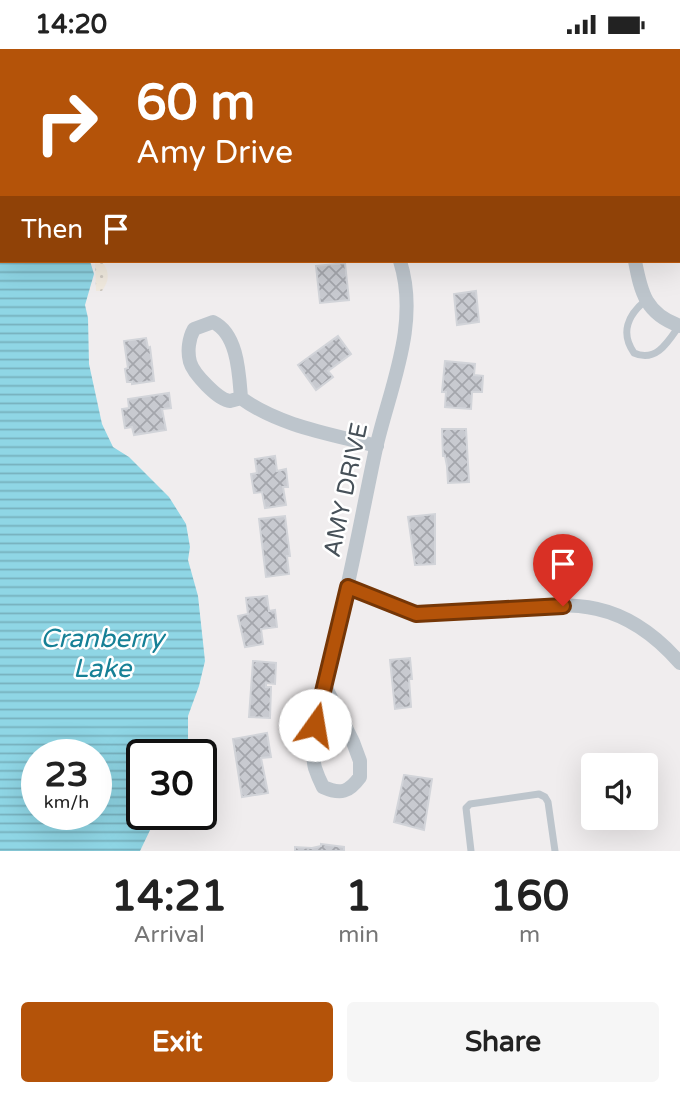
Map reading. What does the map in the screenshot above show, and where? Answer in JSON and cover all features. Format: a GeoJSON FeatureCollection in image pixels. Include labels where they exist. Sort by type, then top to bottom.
{"type":"FeatureCollection","features":[{"type":"Feature","properties":{"kind":"street","name":"AMY DRIVE"},"geometry":{"type":"LineString","coordinates":[[401,263],[407,283],[408,308],[403,348],[377,446],[348,587],[416,614],[470,613],[537,606],[589,606],[620,614],[645,629],[665,645],[680,663]]}},
{"type":"Feature","properties":{"kind":"street"},"geometry":{"type":"LineString","coordinates":[[636,263],[645,301],[666,321],[680,326]]}},
{"type":"Feature","properties":{"kind":"street"},"geometry":{"type":"LineString","coordinates":[[241,398],[230,401],[222,398],[198,376],[190,363],[189,352],[194,328],[213,322],[221,325],[237,363],[241,398],[258,411],[377,446]]}},
{"type":"Feature","properties":{"kind":"street"},"geometry":{"type":"LineString","coordinates":[[324,684],[360,761],[360,776],[346,791],[337,793],[323,787],[315,766],[315,725],[324,684],[348,587]]}},
{"type":"Feature","properties":{"kind":"lane"},"geometry":{"type":"LineString","coordinates":[[645,301],[634,310],[628,320],[628,344],[634,353],[649,356],[658,352],[680,326]]}},
{"type":"Feature","properties":{"kind":"lane"},"geometry":{"type":"LineString","coordinates":[[471,851],[466,808],[470,804],[539,794],[548,802],[555,851]]}},
{"type":"Feature","properties":{"kind":"sand"},"geometry":{"type":"Polygon","coordinates":[[[95,263],[103,263],[108,274],[107,280],[102,291],[96,291],[95,263]]]}},
{"type":"Feature","properties":{"kind":"water","name":"Cranberry Lake"},"geometry":{"type":"Polygon","coordinates":[[[0,263],[91,263],[94,274],[85,305],[88,318],[89,364],[102,424],[113,447],[129,457],[169,497],[186,524],[190,547],[188,560],[198,596],[205,661],[188,716],[188,739],[126,739],[126,830],[150,830],[140,851],[0,851],[0,263]]]}},
{"type":"Feature","properties":{"kind":"building"},"geometry":{"type":"Polygon","coordinates":[[[345,263],[349,300],[320,303],[316,266],[345,263]]]}},
{"type":"Feature","properties":{"kind":"building"},"geometry":{"type":"Polygon","coordinates":[[[476,291],[479,322],[457,325],[454,294],[476,291]]]}},
{"type":"Feature","properties":{"kind":"building"},"geometry":{"type":"Polygon","coordinates":[[[338,336],[351,354],[328,371],[333,377],[316,390],[298,365],[338,336]]]}},
{"type":"Feature","properties":{"kind":"building"},"geometry":{"type":"Polygon","coordinates":[[[146,338],[148,348],[150,347],[154,381],[132,384],[127,382],[124,341],[146,338]]]}},
{"type":"Feature","properties":{"kind":"building"},"geometry":{"type":"Polygon","coordinates":[[[445,361],[475,364],[474,375],[483,376],[482,392],[472,392],[471,409],[445,407],[446,392],[442,392],[445,361]]]}},
{"type":"Feature","properties":{"kind":"building"},"geometry":{"type":"Polygon","coordinates":[[[169,393],[171,408],[162,409],[166,430],[134,435],[132,427],[125,428],[122,409],[129,408],[128,399],[169,393]]]}},
{"type":"Feature","properties":{"kind":"building"},"geometry":{"type":"Polygon","coordinates":[[[442,429],[466,429],[469,482],[448,483],[442,429]]]}},
{"type":"Feature","properties":{"kind":"building"},"geometry":{"type":"Polygon","coordinates":[[[275,456],[277,471],[286,469],[288,487],[283,487],[286,505],[265,508],[262,492],[254,493],[251,474],[257,473],[255,459],[275,456]]]}},
{"type":"Feature","properties":{"kind":"building"},"geometry":{"type":"Polygon","coordinates":[[[435,514],[435,564],[415,565],[408,517],[435,514]]]}},
{"type":"Feature","properties":{"kind":"building"},"geometry":{"type":"Polygon","coordinates":[[[285,516],[290,556],[287,556],[289,574],[266,577],[259,519],[285,516]]]}},
{"type":"Feature","properties":{"kind":"building"},"geometry":{"type":"Polygon","coordinates":[[[267,596],[269,611],[275,610],[277,627],[261,629],[263,644],[245,647],[238,616],[248,614],[246,598],[267,596]]]}},
{"type":"Feature","properties":{"kind":"building"},"geometry":{"type":"Polygon","coordinates":[[[410,658],[411,707],[395,709],[390,660],[410,658]]]}},
{"type":"Feature","properties":{"kind":"building"},"geometry":{"type":"Polygon","coordinates":[[[253,661],[276,663],[275,684],[266,683],[266,687],[271,687],[270,718],[249,717],[253,661]]]}},
{"type":"Feature","properties":{"kind":"building"},"geometry":{"type":"Polygon","coordinates":[[[267,733],[271,757],[261,758],[268,793],[242,797],[233,739],[267,733]]]}},
{"type":"Feature","properties":{"kind":"building"},"geometry":{"type":"Polygon","coordinates":[[[404,775],[432,779],[424,830],[394,822],[404,775]]]}},
{"type":"Feature","properties":{"kind":"building"},"geometry":{"type":"Polygon","coordinates":[[[321,844],[344,847],[344,851],[295,851],[295,847],[312,848],[321,844]]]}},
{"type":"Feature","properties":{"kind":"route"},"geometry":{"type":"LineString","coordinates":[[315,725],[348,587],[416,614],[563,606]]}}]}
